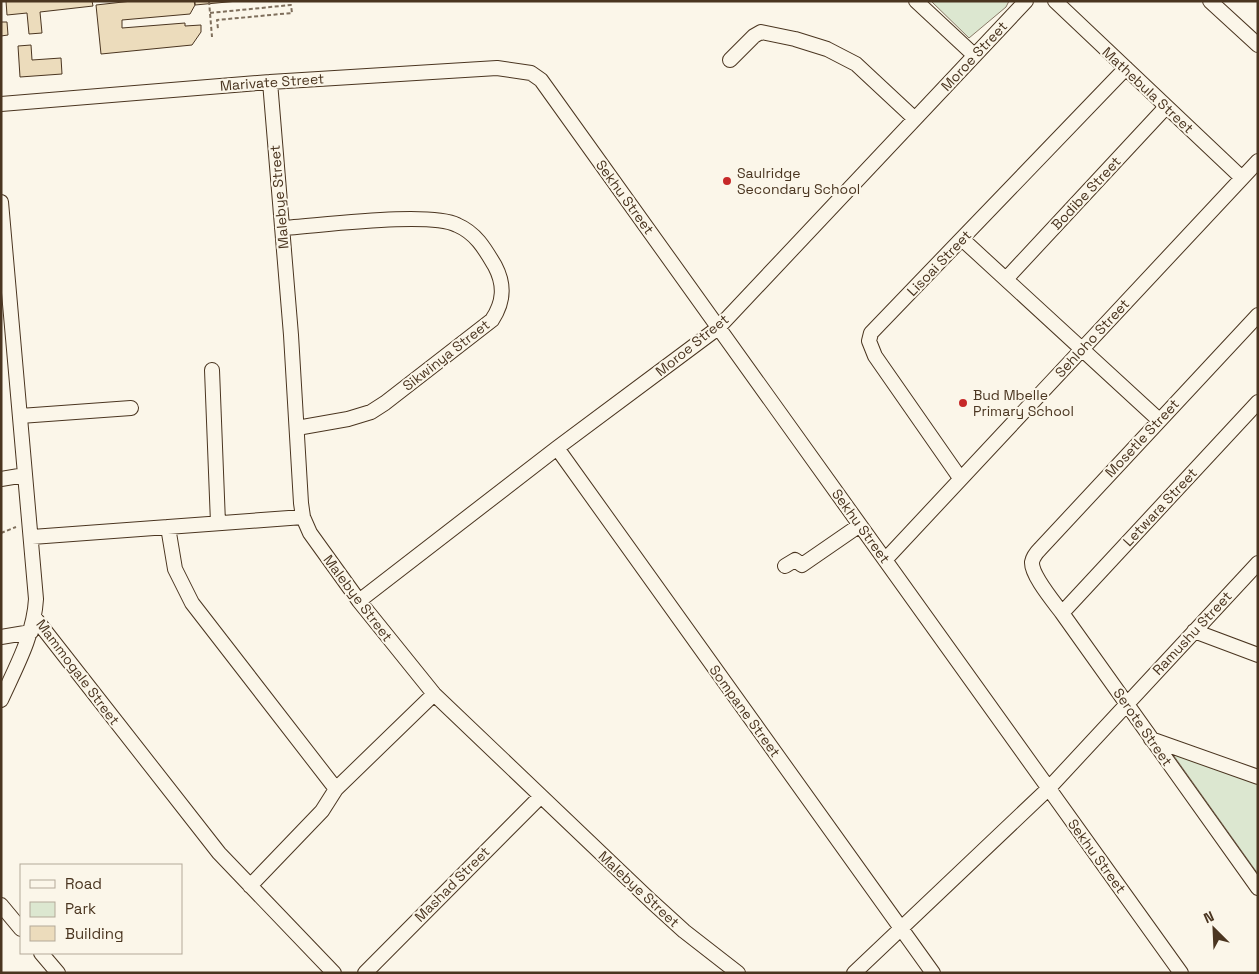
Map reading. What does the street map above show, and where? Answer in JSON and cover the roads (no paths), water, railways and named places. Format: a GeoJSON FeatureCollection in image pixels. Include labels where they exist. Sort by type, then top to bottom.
{"type":"FeatureCollection","features":[{"type":"Feature","properties":{"kind":"street"},"geometry":{"type":"LineString","coordinates":[[916,1],[974,56]]}},
{"type":"Feature","properties":{"kind":"street","name":"Moroe Street"},"geometry":{"type":"LineString","coordinates":[[359,601],[557,448],[718,328],[1026,1]]}},
{"type":"Feature","properties":{"kind":"street","name":"Mathebula Street"},"geometry":{"type":"LineString","coordinates":[[1055,1],[1242,178]]}},
{"type":"Feature","properties":{"kind":"street"},"geometry":{"type":"LineString","coordinates":[[1210,1],[1258,45]]}},
{"type":"Feature","properties":{"kind":"street"},"geometry":{"type":"LineString","coordinates":[[730,60],[754,36],[762,32],[795,39],[827,49],[856,64],[914,119]]}},
{"type":"Feature","properties":{"kind":"street","name":"Marivate Street"},"geometry":{"type":"LineString","coordinates":[[1,104],[270,82],[497,68],[531,73],[541,80]]}},
{"type":"Feature","properties":{"kind":"street","name":"Lisoai Street"},"geometry":{"type":"LineString","coordinates":[[960,478],[880,364],[869,341],[876,326],[1126,68]]}},
{"type":"Feature","properties":{"kind":"street","name":"Sekhu Street"},"geometry":{"type":"LineString","coordinates":[[541,80],[1181,973]]}},
{"type":"Feature","properties":{"kind":"street","name":"Malebye Street"},"geometry":{"type":"LineString","coordinates":[[270,82],[303,517],[310,534],[359,601],[434,694],[540,797],[684,931],[738,973]]}},
{"type":"Feature","properties":{"kind":"street","name":"Bodibe Street"},"geometry":{"type":"LineString","coordinates":[[1006,279],[1166,107]]}},
{"type":"Feature","properties":{"kind":"street","name":"Sehloho Street"},"geometry":{"type":"LineString","coordinates":[[885,560],[1258,161]]}},
{"type":"Feature","properties":{"kind":"street","name":"Mammogale Street"},"geometry":{"type":"LineString","coordinates":[[1,202],[32,537],[36,599],[35,618],[213,845],[334,973]]}},
{"type":"Feature","properties":{"kind":"street","name":"Sikwinya Street"},"geometry":{"type":"LineString","coordinates":[[282,228],[432,219],[451,223],[470,232],[482,243],[500,276],[502,288],[499,309],[492,320],[386,403],[359,416],[297,428]]}},
{"type":"Feature","properties":{"kind":"street"},"geometry":{"type":"LineString","coordinates":[[962,239],[1160,420]]}},
{"type":"Feature","properties":{"kind":"street","name":"Mosetle Street"},"geometry":{"type":"LineString","coordinates":[[1032,564],[1033,557],[1040,549],[1258,315]]}},
{"type":"Feature","properties":{"kind":"street"},"geometry":{"type":"LineString","coordinates":[[212,370],[218,523]]}},
{"type":"Feature","properties":{"kind":"street","name":"Letwara Street"},"geometry":{"type":"LineString","coordinates":[[1062,613],[1258,402]]}},
{"type":"Feature","properties":{"kind":"street"},"geometry":{"type":"LineString","coordinates":[[20,416],[131,408]]}},
{"type":"Feature","properties":{"kind":"street","name":"Sompane Street"},"geometry":{"type":"LineString","coordinates":[[557,448],[933,973]]}},
{"type":"Feature","properties":{"kind":"street"},"geometry":{"type":"LineString","coordinates":[[1,478],[25,475]]}},
{"type":"Feature","properties":{"kind":"street"},"geometry":{"type":"LineString","coordinates":[[32,537],[303,517]]}},
{"type":"Feature","properties":{"kind":"street"},"geometry":{"type":"LineString","coordinates":[[785,566],[795,560],[802,565],[860,525]]}},
{"type":"Feature","properties":{"kind":"street"},"geometry":{"type":"LineString","coordinates":[[168,527],[175,569],[192,603],[336,789]]}},
{"type":"Feature","properties":{"kind":"street","name":"Ramushu Street"},"geometry":{"type":"LineString","coordinates":[[854,973],[1049,788],[1258,562]]}},
{"type":"Feature","properties":{"kind":"street","name":"Serote Street"},"geometry":{"type":"LineString","coordinates":[[1032,564],[1035,574],[1062,613],[1258,888]]}},
{"type":"Feature","properties":{"kind":"street"},"geometry":{"type":"LineString","coordinates":[[1,700],[31,632],[35,618]]}},
{"type":"Feature","properties":{"kind":"street"},"geometry":{"type":"LineString","coordinates":[[1194,631],[1258,655]]}},
{"type":"Feature","properties":{"kind":"street"},"geometry":{"type":"LineString","coordinates":[[1,637],[31,632]]}},
{"type":"Feature","properties":{"kind":"street"},"geometry":{"type":"LineString","coordinates":[[250,886],[322,811],[336,789],[434,694]]}},
{"type":"Feature","properties":{"kind":"street"},"geometry":{"type":"LineString","coordinates":[[1151,739],[1258,777]]}},
{"type":"Feature","properties":{"kind":"street","name":"Mashad Street"},"geometry":{"type":"LineString","coordinates":[[364,973],[540,797]]}},
{"type":"Feature","properties":{"kind":"street"},"geometry":{"type":"LineString","coordinates":[[1,905],[20,928]]}},
{"type":"Feature","properties":{"kind":"street"},"geometry":{"type":"LineString","coordinates":[[42,954],[58,973]]}},
{"type":"Feature","properties":{"kind":"place","name":"Saulridge Secondary School"},"geometry":{"type":"Point","coordinates":[727,181]}},
{"type":"Feature","properties":{"kind":"place","name":"Bud Mbelle Primary School"},"geometry":{"type":"Point","coordinates":[963,403]}}]}
